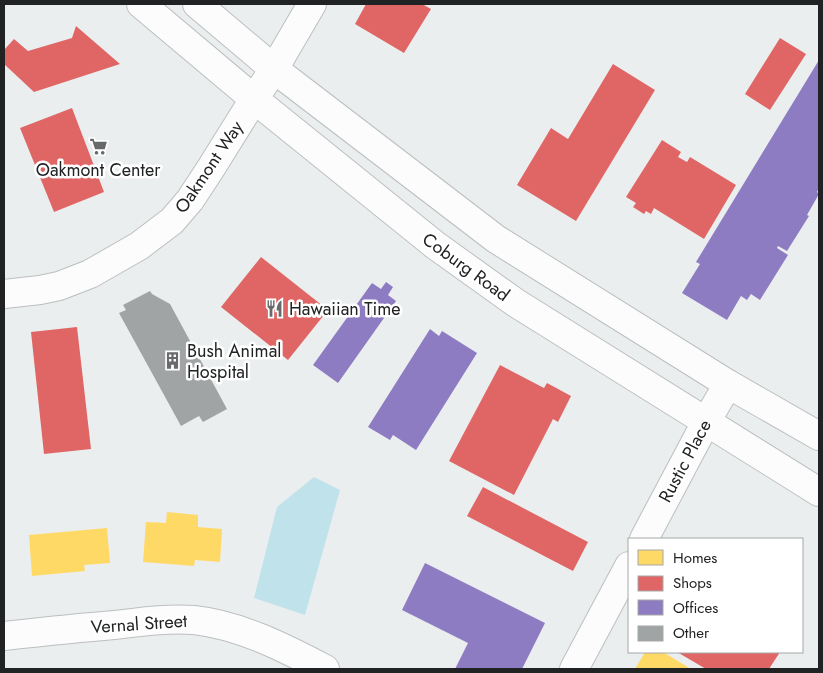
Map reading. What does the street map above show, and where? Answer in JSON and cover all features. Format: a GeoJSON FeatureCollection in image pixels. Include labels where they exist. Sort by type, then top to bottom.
{"type":"FeatureCollection","features":[{"type":"Feature","properties":{"kind":"main road","name":"Coburg Road"},"geometry":{"type":"LineString","coordinates":[[141,4],[254,99],[436,245],[516,304],[819,492]]}},
{"type":"Feature","properties":{"kind":"main road"},"geometry":{"type":"LineString","coordinates":[[197,4],[274,69],[496,239],[728,384],[819,436]]}},
{"type":"Feature","properties":{"kind":"main road","name":"Oakmont Way"},"geometry":{"type":"LineString","coordinates":[[4,294],[40,290],[59,286],[74,280],[105,266],[140,246],[172,221],[190,200],[212,168],[312,4]]}},
{"type":"Feature","properties":{"kind":"main road","name":"Rustic Place"},"geometry":{"type":"LineString","coordinates":[[645,538],[728,384]]}},
{"type":"Feature","properties":{"kind":"main road"},"geometry":{"type":"LineString","coordinates":[[574,669],[628,568]]}},
{"type":"Feature","properties":{"kind":"main road","name":"Vernal Street"},"geometry":{"type":"LineString","coordinates":[[4,636],[140,622],[194,620],[217,624],[264,639],[325,669]]}},
{"type":"Feature","properties":{"kind":"shaded area"},"geometry":{"type":"Polygon","coordinates":[[[314,477],[340,490],[305,615],[254,598],[277,507],[314,477]]]}},
{"type":"Feature","properties":{"kind":"building: Homes"},"geometry":{"type":"Polygon","coordinates":[[[167,512],[198,515],[198,527],[222,529],[220,562],[195,560],[194,566],[143,562],[146,522],[166,523],[167,512]]]}},
{"type":"Feature","properties":{"kind":"building: Homes"},"geometry":{"type":"Polygon","coordinates":[[[107,528],[110,563],[84,565],[85,571],[32,576],[29,535],[107,528]]]}},
{"type":"Feature","properties":{"kind":"building: Homes"},"geometry":{"type":"Polygon","coordinates":[[[644,653],[665,653],[691,669],[635,669],[644,653]]]}},
{"type":"Feature","properties":{"kind":"building: Shops"},"geometry":{"type":"Polygon","coordinates":[[[366,4],[422,4],[431,9],[404,53],[355,24],[366,4]]]}},
{"type":"Feature","properties":{"kind":"building: Shops"},"geometry":{"type":"Polygon","coordinates":[[[76,26],[120,64],[34,92],[4,64],[4,50],[14,39],[28,51],[72,38],[76,26]]]}},
{"type":"Feature","properties":{"kind":"building: Shops"},"geometry":{"type":"Polygon","coordinates":[[[780,38],[806,54],[770,110],[745,94],[780,38]]]}},
{"type":"Feature","properties":{"kind":"building: Shops"},"geometry":{"type":"Polygon","coordinates":[[[613,64],[655,90],[576,221],[517,185],[551,128],[568,139],[613,64]]]}},
{"type":"Feature","properties":{"kind":"building: Shops"},"geometry":{"type":"Polygon","coordinates":[[[72,108],[104,192],[54,212],[20,128],[72,108]]]}},
{"type":"Feature","properties":{"kind":"building: Shops"},"geometry":{"type":"Polygon","coordinates":[[[662,140],[681,152],[678,157],[687,162],[690,157],[736,185],[704,239],[654,208],[651,214],[646,211],[644,214],[633,207],[636,203],[626,197],[662,140]]]}},
{"type":"Feature","properties":{"kind":"building: Shops","name":"Hawaiian Time"},"geometry":{"type":"Polygon","coordinates":[[[261,257],[328,310],[288,360],[221,307],[261,257]]]}},
{"type":"Feature","properties":{"kind":"building: Shops"},"geometry":{"type":"Polygon","coordinates":[[[77,327],[91,449],[44,454],[31,332],[77,327]]]}},
{"type":"Feature","properties":{"kind":"building: Shops"},"geometry":{"type":"Polygon","coordinates":[[[500,365],[544,388],[547,383],[571,396],[558,422],[553,419],[514,495],[449,461],[500,365]]]}},
{"type":"Feature","properties":{"kind":"building: Shops"},"geometry":{"type":"Polygon","coordinates":[[[483,487],[588,542],[573,571],[467,516],[483,487]]]}},
{"type":"Feature","properties":{"kind":"building: Shops"},"geometry":{"type":"Polygon","coordinates":[[[679,653],[779,653],[769,669],[706,669],[679,653]]]}},
{"type":"Feature","properties":{"kind":"building: Offices"},"geometry":{"type":"Polygon","coordinates":[[[819,60],[819,188],[817,192],[819,194],[807,215],[809,216],[787,251],[778,246],[777,248],[788,255],[760,300],[751,294],[747,300],[741,296],[727,320],[682,293],[700,264],[696,262],[819,60]]]}},
{"type":"Feature","properties":{"kind":"building: Offices"},"geometry":{"type":"Polygon","coordinates":[[[386,282],[393,287],[388,295],[396,301],[338,383],[313,365],[372,283],[381,289],[386,282]]]}},
{"type":"Feature","properties":{"kind":"building: Offices"},"geometry":{"type":"Polygon","coordinates":[[[430,329],[439,336],[442,331],[477,353],[416,450],[393,435],[390,440],[368,427],[430,329]]]}},
{"type":"Feature","properties":{"kind":"building: Offices"},"geometry":{"type":"Polygon","coordinates":[[[425,563],[545,623],[522,669],[455,669],[468,643],[402,610],[425,563]]]}},
{"type":"Feature","properties":{"kind":"building: Other","name":"Bush Animal Hospital"},"geometry":{"type":"Polygon","coordinates":[[[150,291],[170,304],[227,409],[203,422],[199,416],[181,426],[119,313],[126,310],[123,305],[150,291]]]}},
{"type":"Feature","properties":{"kind":"place","name":"Oakmont Center"},"geometry":{"type":"Point","coordinates":[98,147]}},
{"type":"Feature","properties":{"kind":"place","name":"Hawaiian Time"},"geometry":{"type":"Point","coordinates":[275,309]}},
{"type":"Feature","properties":{"kind":"place","name":"Bush Animal Hospital"},"geometry":{"type":"Point","coordinates":[173,361]}}]}
